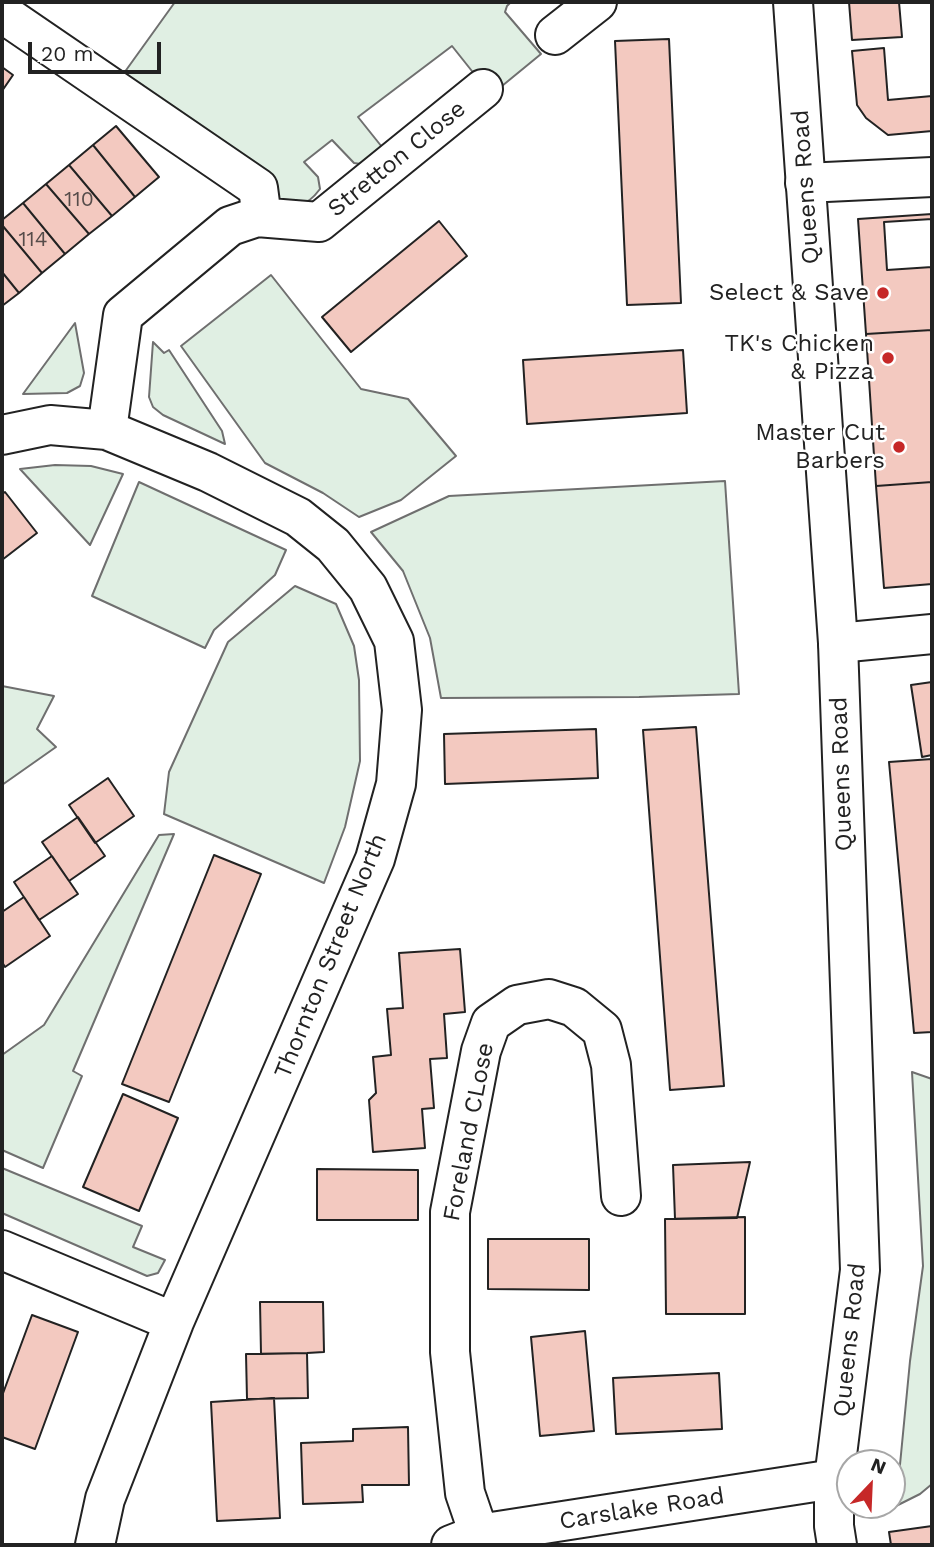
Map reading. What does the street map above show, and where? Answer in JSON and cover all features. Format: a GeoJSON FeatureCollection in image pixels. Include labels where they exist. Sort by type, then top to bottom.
{"type":"FeatureCollection","features":[{"type":"Feature","properties":{"kind":"main road"},"geometry":{"type":"LineString","coordinates":[[555,35],[597,2]]}},
{"type":"Feature","properties":{"kind":"main road","name":"Queens Road"},"geometry":{"type":"LineString","coordinates":[[793,2],[838,643],[860,1270],[834,1479],[834,1526],[837,1545]]}},
{"type":"Feature","properties":{"kind":"main road"},"geometry":{"type":"LineString","coordinates":[[2,13],[258,188],[260,203],[257,216]]}},
{"type":"Feature","properties":{"kind":"main road","name":"Stretton Close"},"geometry":{"type":"LineString","coordinates":[[107,430],[123,314],[230,226],[257,216],[319,222],[483,89]]}},
{"type":"Feature","properties":{"kind":"main road"},"geometry":{"type":"LineString","coordinates":[[805,183],[932,177]]}},
{"type":"Feature","properties":{"kind":"main road","name":"Thornton Street North"},"geometry":{"type":"LineString","coordinates":[[2,435],[50,425],[107,430],[208,472],[298,517],[333,545],[368,587],[394,641],[402,710],[396,784],[375,859],[174,1322],[105,1499],[95,1545]]}},
{"type":"Feature","properties":{"kind":"main road"},"geometry":{"type":"LineString","coordinates":[[838,643],[932,634]]}},
{"type":"Feature","properties":{"kind":"main road","name":"Foreland CLose"},"geometry":{"type":"LineString","coordinates":[[465,1540],[465,1493],[450,1352],[450,1212],[481,1051],[491,1023],[517,1005],[550,999],[574,1007],[602,1030],[611,1065],[621,1196]]}},
{"type":"Feature","properties":{"kind":"main road"},"geometry":{"type":"LineString","coordinates":[[2,1250],[174,1322]]}},
{"type":"Feature","properties":{"kind":"main road","name":"Carslake Road"},"geometry":{"type":"LineString","coordinates":[[465,1540],[834,1479]]}},
{"type":"Feature","properties":{"kind":"green space"},"geometry":{"type":"Polygon","coordinates":[[[175,2],[511,2],[505,12],[541,54],[491,95],[452,46],[358,117],[382,147],[367,165],[354,163],[332,140],[304,162],[318,177],[320,189],[302,204],[283,205],[266,202],[119,80],[175,2]]]}},
{"type":"Feature","properties":{"kind":"green space"},"geometry":{"type":"Polygon","coordinates":[[[271,275],[361,389],[408,399],[456,456],[401,500],[359,517],[323,493],[265,463],[181,346],[271,275]]]}},
{"type":"Feature","properties":{"kind":"green space"},"geometry":{"type":"Polygon","coordinates":[[[75,323],[84,373],[80,386],[67,393],[23,394],[75,323]]]}},
{"type":"Feature","properties":{"kind":"green space"},"geometry":{"type":"Polygon","coordinates":[[[153,342],[164,353],[169,350],[222,431],[225,444],[163,415],[153,407],[149,397],[153,342]]]}},
{"type":"Feature","properties":{"kind":"green space"},"geometry":{"type":"Polygon","coordinates":[[[55,465],[91,466],[123,474],[90,545],[20,469],[55,465]]]}},
{"type":"Feature","properties":{"kind":"green space"},"geometry":{"type":"Polygon","coordinates":[[[725,481],[739,694],[441,698],[430,638],[403,571],[371,532],[449,496],[725,481]]]}},
{"type":"Feature","properties":{"kind":"green space"},"geometry":{"type":"Polygon","coordinates":[[[139,482],[286,550],[275,575],[214,630],[205,648],[92,596],[139,482]]]}},
{"type":"Feature","properties":{"kind":"green space"},"geometry":{"type":"Polygon","coordinates":[[[295,586],[336,604],[354,646],[359,680],[360,761],[345,827],[324,883],[164,814],[169,772],[228,642],[295,586]]]}},
{"type":"Feature","properties":{"kind":"green space"},"geometry":{"type":"Polygon","coordinates":[[[2,686],[54,696],[37,729],[56,747],[2,785],[2,686]]]}},
{"type":"Feature","properties":{"kind":"green space"},"geometry":{"type":"Polygon","coordinates":[[[174,834],[73,1071],[82,1076],[43,1168],[2,1150],[2,1055],[44,1025],[159,835],[174,834]]]}},
{"type":"Feature","properties":{"kind":"green space"},"geometry":{"type":"Polygon","coordinates":[[[912,1072],[932,1079],[932,1484],[906,1501],[906,1449],[902,1449],[923,1266],[912,1072]]]}},
{"type":"Feature","properties":{"kind":"green space"},"geometry":{"type":"Polygon","coordinates":[[[2,1168],[142,1226],[133,1247],[165,1260],[158,1273],[147,1276],[2,1213],[2,1168]]]}},
{"type":"Feature","properties":{"kind":"building"},"geometry":{"type":"Polygon","coordinates":[[[849,2],[899,2],[902,37],[852,40],[849,2]]]}},
{"type":"Feature","properties":{"kind":"building"},"geometry":{"type":"Polygon","coordinates":[[[669,39],[681,303],[627,305],[615,41],[669,39]]]}},
{"type":"Feature","properties":{"kind":"building"},"geometry":{"type":"Polygon","coordinates":[[[884,48],[888,100],[932,96],[932,131],[888,135],[866,118],[857,105],[852,51],[884,48]]]}},
{"type":"Feature","properties":{"kind":"building"},"geometry":{"type":"Polygon","coordinates":[[[2,67],[13,75],[2,91],[2,67]]]}},
{"type":"Feature","properties":{"kind":"building"},"geometry":{"type":"Polygon","coordinates":[[[116,126],[159,177],[135,197],[93,145],[116,126]]]}},
{"type":"Feature","properties":{"kind":"building"},"geometry":{"type":"Polygon","coordinates":[[[93,145],[135,197],[112,216],[69,165],[93,145]]]}},
{"type":"Feature","properties":{"kind":"building"},"geometry":{"type":"Polygon","coordinates":[[[69,165],[112,216],[89,234],[46,184],[69,165]]]}},
{"type":"Feature","properties":{"kind":"building"},"geometry":{"type":"Polygon","coordinates":[[[46,184],[89,234],[65,254],[23,203],[46,184]]]}},
{"type":"Feature","properties":{"kind":"building"},"geometry":{"type":"Polygon","coordinates":[[[23,203],[65,254],[42,273],[2,225],[2,220],[23,203]]]}},
{"type":"Feature","properties":{"kind":"building"},"geometry":{"type":"Polygon","coordinates":[[[932,214],[932,330],[866,334],[858,219],[932,214]]]}},
{"type":"Feature","properties":{"kind":"building"},"geometry":{"type":"Polygon","coordinates":[[[932,219],[932,267],[887,270],[884,222],[932,219]]]}},
{"type":"Feature","properties":{"kind":"building"},"geometry":{"type":"Polygon","coordinates":[[[439,221],[467,256],[351,352],[322,317],[439,221]]]}},
{"type":"Feature","properties":{"kind":"building"},"geometry":{"type":"Polygon","coordinates":[[[2,225],[42,273],[19,293],[2,272],[2,225]]]}},
{"type":"Feature","properties":{"kind":"building"},"geometry":{"type":"Polygon","coordinates":[[[2,272],[19,293],[2,306],[2,272]]]}},
{"type":"Feature","properties":{"kind":"building"},"geometry":{"type":"Polygon","coordinates":[[[932,330],[932,482],[876,486],[866,334],[932,330]]]}},
{"type":"Feature","properties":{"kind":"building"},"geometry":{"type":"Polygon","coordinates":[[[683,350],[687,413],[527,424],[523,360],[683,350]]]}},
{"type":"Feature","properties":{"kind":"building"},"geometry":{"type":"Polygon","coordinates":[[[932,482],[932,584],[884,588],[876,486],[932,482]]]}},
{"type":"Feature","properties":{"kind":"building"},"geometry":{"type":"Polygon","coordinates":[[[5,492],[37,533],[2,560],[2,494],[5,492]]]}},
{"type":"Feature","properties":{"kind":"building"},"geometry":{"type":"Polygon","coordinates":[[[932,682],[932,755],[922,757],[911,685],[932,682]]]}},
{"type":"Feature","properties":{"kind":"building"},"geometry":{"type":"Polygon","coordinates":[[[696,727],[724,1086],[670,1090],[643,730],[696,727]]]}},
{"type":"Feature","properties":{"kind":"building"},"geometry":{"type":"Polygon","coordinates":[[[596,729],[598,778],[445,784],[444,734],[596,729]]]}},
{"type":"Feature","properties":{"kind":"building"},"geometry":{"type":"Polygon","coordinates":[[[932,759],[932,1032],[914,1033],[889,762],[932,759]]]}},
{"type":"Feature","properties":{"kind":"building"},"geometry":{"type":"Polygon","coordinates":[[[108,778],[134,816],[95,843],[69,805],[108,778]]]}},
{"type":"Feature","properties":{"kind":"building"},"geometry":{"type":"Polygon","coordinates":[[[78,817],[105,856],[69,881],[42,842],[78,817]]]}},
{"type":"Feature","properties":{"kind":"building"},"geometry":{"type":"Polygon","coordinates":[[[214,855],[261,874],[169,1102],[122,1084],[214,855]]]}},
{"type":"Feature","properties":{"kind":"building"},"geometry":{"type":"Polygon","coordinates":[[[52,856],[78,894],[39,920],[14,882],[52,856]]]}},
{"type":"Feature","properties":{"kind":"building"},"geometry":{"type":"Polygon","coordinates":[[[24,897],[50,936],[5,967],[2,962],[2,912],[24,897]]]}},
{"type":"Feature","properties":{"kind":"building"},"geometry":{"type":"Polygon","coordinates":[[[460,949],[465,1012],[444,1014],[447,1058],[430,1059],[434,1108],[422,1109],[425,1148],[373,1152],[369,1100],[376,1093],[373,1057],[391,1055],[387,1009],[403,1008],[399,953],[460,949]]]}},
{"type":"Feature","properties":{"kind":"building"},"geometry":{"type":"Polygon","coordinates":[[[123,1094],[178,1118],[139,1211],[83,1187],[123,1094]]]}},
{"type":"Feature","properties":{"kind":"building"},"geometry":{"type":"Polygon","coordinates":[[[750,1162],[737,1218],[675,1219],[673,1165],[750,1162]]]}},
{"type":"Feature","properties":{"kind":"building"},"geometry":{"type":"Polygon","coordinates":[[[317,1169],[418,1170],[418,1220],[317,1220],[317,1169]]]}},
{"type":"Feature","properties":{"kind":"building"},"geometry":{"type":"Polygon","coordinates":[[[745,1217],[745,1314],[666,1314],[665,1219],[745,1217]]]}},
{"type":"Feature","properties":{"kind":"building"},"geometry":{"type":"Polygon","coordinates":[[[488,1239],[589,1239],[589,1290],[488,1289],[488,1239]]]}},
{"type":"Feature","properties":{"kind":"building"},"geometry":{"type":"Polygon","coordinates":[[[260,1302],[323,1302],[324,1352],[261,1354],[260,1302]]]}},
{"type":"Feature","properties":{"kind":"building"},"geometry":{"type":"Polygon","coordinates":[[[32,1315],[78,1332],[35,1449],[2,1437],[2,1396],[32,1315]]]}},
{"type":"Feature","properties":{"kind":"building"},"geometry":{"type":"Polygon","coordinates":[[[585,1331],[594,1431],[540,1436],[531,1337],[585,1331]]]}},
{"type":"Feature","properties":{"kind":"building"},"geometry":{"type":"Polygon","coordinates":[[[307,1353],[308,1398],[247,1399],[246,1354],[307,1353]]]}},
{"type":"Feature","properties":{"kind":"building"},"geometry":{"type":"Polygon","coordinates":[[[719,1373],[722,1429],[616,1434],[613,1378],[719,1373]]]}},
{"type":"Feature","properties":{"kind":"building"},"geometry":{"type":"Polygon","coordinates":[[[274,1398],[280,1518],[217,1521],[211,1402],[274,1398]]]}},
{"type":"Feature","properties":{"kind":"building"},"geometry":{"type":"Polygon","coordinates":[[[408,1427],[409,1485],[362,1485],[363,1502],[303,1504],[301,1443],[353,1441],[353,1429],[408,1427]]]}},
{"type":"Feature","properties":{"kind":"building"},"geometry":{"type":"Polygon","coordinates":[[[932,1526],[932,1545],[891,1545],[889,1532],[932,1526]]]}},
{"type":"Feature","properties":{"kind":"place","name":"Select & Save"},"geometry":{"type":"Point","coordinates":[883,293]}},
{"type":"Feature","properties":{"kind":"place","name":"TK's Chicken & Pizza"},"geometry":{"type":"Point","coordinates":[888,358]}},
{"type":"Feature","properties":{"kind":"place","name":"Master Cut Barbers"},"geometry":{"type":"Point","coordinates":[899,447]}}]}
